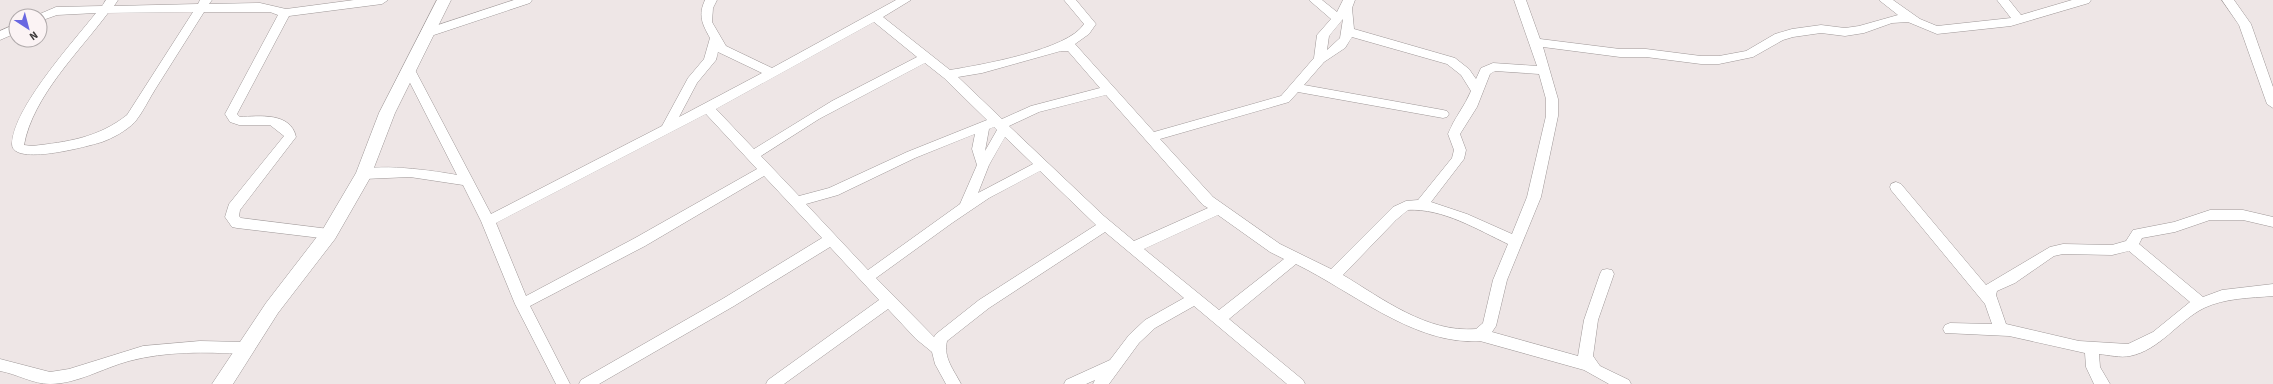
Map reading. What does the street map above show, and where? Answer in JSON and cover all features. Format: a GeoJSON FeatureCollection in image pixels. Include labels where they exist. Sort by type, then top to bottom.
{"type":"FeatureCollection","features":[{"type":"Feature","properties":{"kind":"main road"},"geometry":{"type":"LineString","coordinates":[[222,384],[244,348],[329,234],[364,174],[387,113],[410,71],[444,0]]}},
{"type":"Feature","properties":{"kind":"street"},"geometry":{"type":"LineString","coordinates":[[48,11],[57,0]]}},
{"type":"Feature","properties":{"kind":"street"},"geometry":{"type":"LineString","coordinates":[[287,0],[283,11],[231,114],[234,119],[239,121],[273,120],[289,132],[290,137],[234,208],[232,216],[237,223],[329,234]]}},
{"type":"Feature","properties":{"kind":"street"},"geometry":{"type":"LineString","coordinates":[[48,15],[67,10],[109,5],[204,4],[260,7],[283,11],[382,0]]}},
{"type":"Feature","properties":{"kind":"street"},"geometry":{"type":"LineString","coordinates":[[428,32],[526,0]]}},
{"type":"Feature","properties":{"kind":"street"},"geometry":{"type":"LineString","coordinates":[[711,0],[707,8],[706,22],[715,39],[724,51],[739,56],[771,72]]}},
{"type":"Feature","properties":{"kind":"street"},"geometry":{"type":"LineString","coordinates":[[488,221],[708,108],[771,72],[905,0]]}},
{"type":"Feature","properties":{"kind":"street"},"geometry":{"type":"LineString","coordinates":[[1061,47],[1080,36],[1088,29],[1090,24],[1070,0]]}},
{"type":"Feature","properties":{"kind":"street"},"geometry":{"type":"LineString","coordinates":[[1315,0],[1338,18]]}},
{"type":"Feature","properties":{"kind":"street"},"geometry":{"type":"LineString","coordinates":[[1480,335],[1489,326],[1500,280],[1534,197],[1552,116],[1552,99],[1536,42],[1520,0]]}},
{"type":"Feature","properties":{"kind":"street"},"geometry":{"type":"LineString","coordinates":[[1885,0],[1907,18],[1926,27],[1937,30],[2019,20],[2085,0]]}},
{"type":"Feature","properties":{"kind":"street"},"geometry":{"type":"LineString","coordinates":[[2003,0],[2019,20]]}},
{"type":"Feature","properties":{"kind":"street"},"geometry":{"type":"LineString","coordinates":[[2228,0],[2246,24],[2273,104]]}},
{"type":"Feature","properties":{"kind":"street"},"geometry":{"type":"LineString","coordinates":[[109,5],[44,90],[30,112],[19,136],[18,146],[22,150],[32,151],[96,140],[122,127],[131,118],[204,4]]}},
{"type":"Feature","properties":{"kind":"street"},"geometry":{"type":"LineString","coordinates":[[1320,59],[1323,35],[1348,4]]}},
{"type":"Feature","properties":{"kind":"street"},"geometry":{"type":"LineString","coordinates":[[1152,137],[1281,101],[1296,88],[1320,59],[1339,49],[1344,42],[1349,15],[1348,4]]}},
{"type":"Feature","properties":{"kind":"street"},"geometry":{"type":"LineString","coordinates":[[875,17],[948,75],[1106,225],[1298,384]]}},
{"type":"Feature","properties":{"kind":"street"},"geometry":{"type":"LineString","coordinates":[[1536,42],[1601,51],[1646,52],[1701,60],[1719,60],[1749,54],[1779,37],[1792,33],[1821,29],[1845,32],[1860,30],[1891,19],[1907,18]]}},
{"type":"Feature","properties":{"kind":"street"},"geometry":{"type":"LineString","coordinates":[[1347,32],[1363,35],[1451,61],[1465,72],[1478,91]]}},
{"type":"Feature","properties":{"kind":"street"},"geometry":{"type":"LineString","coordinates":[[667,129],[692,81],[710,60],[715,39]]}},
{"type":"Feature","properties":{"kind":"street"},"geometry":{"type":"LineString","coordinates":[[948,75],[982,69],[1068,46],[1077,52],[1108,90],[1152,137],[1208,201],[1263,240],[1295,258],[1333,276],[1395,313],[1422,326],[1453,334],[1480,335],[1589,365],[1624,384]]}},
{"type":"Feature","properties":{"kind":"street"},"geometry":{"type":"LineString","coordinates":[[752,156],[782,135],[825,109],[925,58]]}},
{"type":"Feature","properties":{"kind":"street"},"geometry":{"type":"LineString","coordinates":[[1421,205],[1458,159],[1460,150],[1454,134],[1457,126],[1471,107],[1478,91],[1482,75],[1489,68],[1513,67],[1543,70]]}},
{"type":"Feature","properties":{"kind":"street"},"geometry":{"type":"LineString","coordinates":[[410,71],[488,221],[522,304],[563,384]]}},
{"type":"Feature","properties":{"kind":"street"},"geometry":{"type":"LineString","coordinates":[[1296,88],[1443,114]]}},
{"type":"Feature","properties":{"kind":"street"},"geometry":{"type":"LineString","coordinates":[[797,202],[833,192],[911,155],[983,126],[1000,125],[1035,110],[1108,90]]}},
{"type":"Feature","properties":{"kind":"street"},"geometry":{"type":"LineString","coordinates":[[708,108],[765,170],[868,277],[920,335],[938,349]]}},
{"type":"Feature","properties":{"kind":"street"},"geometry":{"type":"LineString","coordinates":[[965,207],[1000,125]]}},
{"type":"Feature","properties":{"kind":"street"},"geometry":{"type":"LineString","coordinates":[[983,126],[978,149],[983,165]]}},
{"type":"Feature","properties":{"kind":"street"},"geometry":{"type":"LineString","coordinates":[[868,277],[917,240],[965,207],[1042,165]]}},
{"type":"Feature","properties":{"kind":"street"},"geometry":{"type":"LineString","coordinates":[[522,304],[653,235],[765,170]]}},
{"type":"Feature","properties":{"kind":"street"},"geometry":{"type":"LineString","coordinates":[[364,174],[410,172],[467,181]]}},
{"type":"Feature","properties":{"kind":"street"},"geometry":{"type":"LineString","coordinates":[[1896,187],[1990,300]]}},
{"type":"Feature","properties":{"kind":"street"},"geometry":{"type":"LineString","coordinates":[[1333,276],[1400,208],[1410,204],[1442,210],[1515,241]]}},
{"type":"Feature","properties":{"kind":"street"},"geometry":{"type":"LineString","coordinates":[[1133,248],[1219,209]]}},
{"type":"Feature","properties":{"kind":"street"},"geometry":{"type":"LineString","coordinates":[[2001,330],[1990,300],[1989,295],[1991,288],[2010,279],[2050,252],[2063,249],[2112,250],[2131,245],[2138,234],[2176,228],[2210,215],[2243,215],[2273,222]]}},
{"type":"Feature","properties":{"kind":"street"},"geometry":{"type":"LineString","coordinates":[[954,384],[942,364],[938,349],[941,338],[984,304],[1106,225]]}},
{"type":"Feature","properties":{"kind":"street"},"geometry":{"type":"LineString","coordinates":[[586,384],[729,302],[832,239]]}},
{"type":"Feature","properties":{"kind":"street"},"geometry":{"type":"LineString","coordinates":[[2131,245],[2201,303]]}},
{"type":"Feature","properties":{"kind":"street"},"geometry":{"type":"LineString","coordinates":[[1218,319],[1295,258]]}},
{"type":"Feature","properties":{"kind":"street"},"geometry":{"type":"LineString","coordinates":[[1589,365],[1585,356],[1585,348],[1607,274]]}},
{"type":"Feature","properties":{"kind":"street"},"geometry":{"type":"LineString","coordinates":[[1950,329],[2009,330],[2079,347],[2129,350],[2158,336],[2178,321],[2189,309],[2201,303],[2222,296],[2273,290]]}},
{"type":"Feature","properties":{"kind":"street"},"geometry":{"type":"LineString","coordinates":[[1100,384],[1134,339],[1150,324],[1195,299]]}},
{"type":"Feature","properties":{"kind":"street"},"geometry":{"type":"LineString","coordinates":[[773,384],[889,300]]}},
{"type":"Feature","properties":{"kind":"street"},"geometry":{"type":"LineString","coordinates":[[0,365],[29,374],[50,378],[128,355],[159,349],[197,345],[244,348]]}},
{"type":"Feature","properties":{"kind":"street"},"geometry":{"type":"LineString","coordinates":[[2093,348],[2090,358],[2093,368],[2104,384]]}},
{"type":"Feature","properties":{"kind":"street"},"geometry":{"type":"LineString","coordinates":[[1071,384],[1114,364]]}}]}
